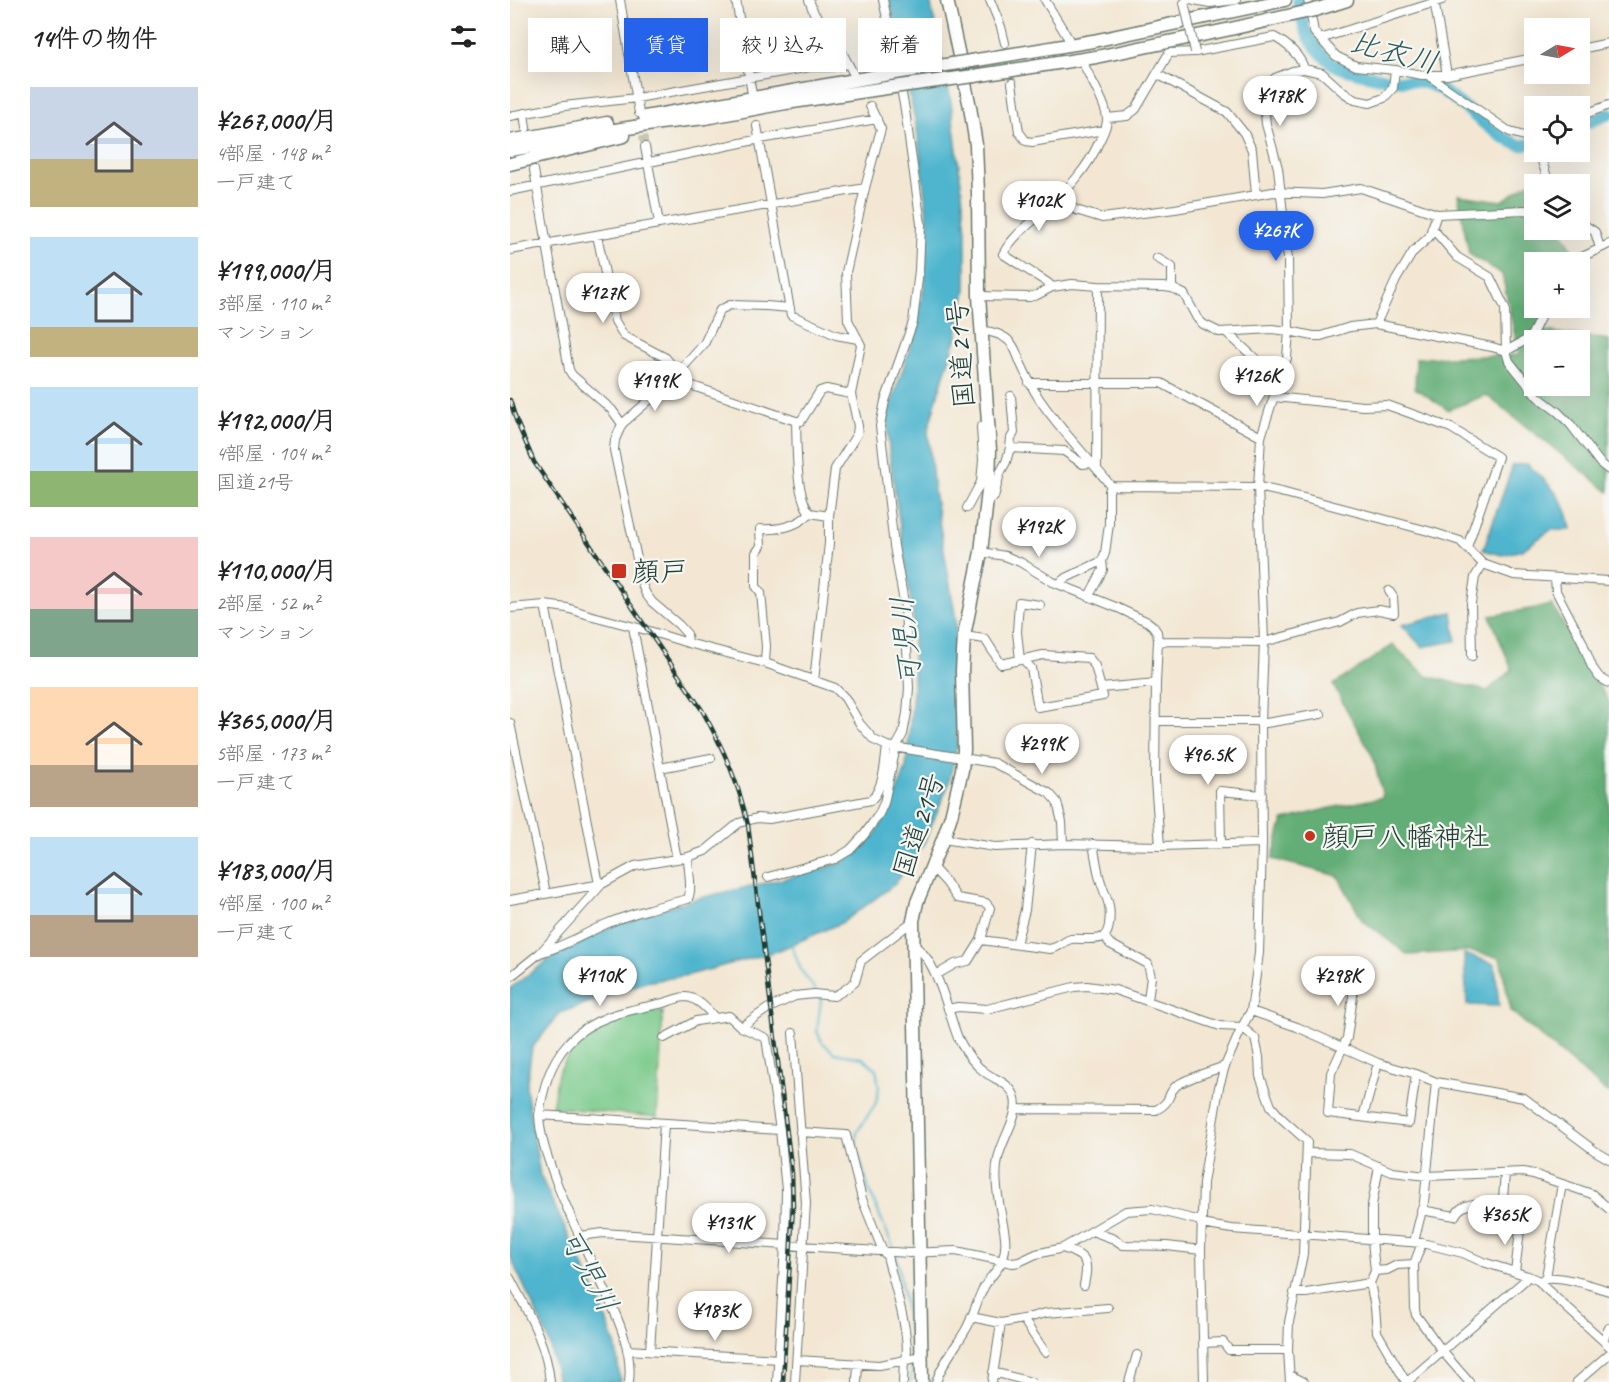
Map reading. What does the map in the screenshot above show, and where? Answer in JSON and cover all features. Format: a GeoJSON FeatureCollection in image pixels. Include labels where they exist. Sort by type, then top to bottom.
{"type":"FeatureCollection","features":[{"type":"Feature","properties":{"kind":"highway","name":"国道21号"},"geometry":{"type":"LineString","coordinates":[[922,1382],[913,921],[917,902],[943,839],[957,794],[964,636],[981,552],[988,498],[985,482],[990,450],[979,296],[976,145],[947,0]]}},
{"type":"Feature","properties":{"kind":"highway"},"geometry":{"type":"LineString","coordinates":[[510,139],[889,74],[1093,42],[1285,0]]}},
{"type":"Feature","properties":{"kind":"highway"},"geometry":{"type":"LineString","coordinates":[[510,164],[705,118],[786,103],[1096,57],[1292,15],[1311,5],[1347,0]]}},
{"type":"Feature","properties":{"kind":"highway"},"geometry":{"type":"LineString","coordinates":[[510,150],[602,132],[705,118]]}},
{"type":"Feature","properties":{"kind":"street"},"geometry":{"type":"LineString","coordinates":[[620,0],[639,113]]}},
{"type":"Feature","properties":{"kind":"street"},"geometry":{"type":"LineString","coordinates":[[736,0],[752,94]]}},
{"type":"Feature","properties":{"kind":"street"},"geometry":{"type":"LineString","coordinates":[[809,0],[814,13],[832,33],[853,73]]}},
{"type":"Feature","properties":{"kind":"street"},"geometry":{"type":"LineString","coordinates":[[768,877],[835,859],[850,850],[873,823],[884,803],[896,747],[903,734],[907,713],[909,688],[905,608],[894,546],[880,426],[885,401],[913,322],[921,224],[905,110],[883,0]]}},
{"type":"Feature","properties":{"kind":"street"},"geometry":{"type":"LineString","coordinates":[[990,0],[1005,44]]}},
{"type":"Feature","properties":{"kind":"street"},"geometry":{"type":"LineString","coordinates":[[1045,0],[1068,38]]}},
{"type":"Feature","properties":{"kind":"street"},"geometry":{"type":"LineString","coordinates":[[1188,0],[1184,3],[1195,52]]}},
{"type":"Feature","properties":{"kind":"street"},"geometry":{"type":"LineString","coordinates":[[1194,0],[1210,3],[1236,0]]}},
{"type":"Feature","properties":{"kind":"street"},"geometry":{"type":"LineString","coordinates":[[1320,39],[1437,1],[1447,75]]}},
{"type":"Feature","properties":{"kind":"street"},"geometry":{"type":"LineString","coordinates":[[1311,5],[1314,32],[1336,56],[1356,66],[1428,75],[1447,75],[1524,60]]}},
{"type":"Feature","properties":{"kind":"street"},"geometry":{"type":"LineString","coordinates":[[1107,118],[1127,117],[1136,109],[1169,53],[1195,52],[1274,37],[1281,40],[1302,61],[1304,69]]}},
{"type":"Feature","properties":{"kind":"street"},"geometry":{"type":"LineString","coordinates":[[1590,47],[1609,43]]}},
{"type":"Feature","properties":{"kind":"street"},"geometry":{"type":"LineString","coordinates":[[510,116],[564,106],[637,99],[810,67],[830,67],[848,63]]}},
{"type":"Feature","properties":{"kind":"street"},"geometry":{"type":"LineString","coordinates":[[1052,287],[1003,254],[1008,244],[1085,168],[1095,151],[1107,118],[1106,111],[1084,65]]}},
{"type":"Feature","properties":{"kind":"street"},"geometry":{"type":"LineString","coordinates":[[1204,1382],[1201,1250],[1203,1182],[1225,1066],[1251,1011],[1259,953],[1264,642],[1258,487],[1261,437],[1287,358],[1289,331],[1288,259],[1278,168],[1266,124],[1265,94],[1267,87],[1275,78],[1304,69],[1322,73],[1343,92],[1356,100],[1370,103],[1384,98],[1393,88],[1395,70]]}},
{"type":"Feature","properties":{"kind":"street"},"geometry":{"type":"LineString","coordinates":[[1157,74],[1227,112],[1244,133],[1252,150],[1256,195]]}},
{"type":"Feature","properties":{"kind":"street"},"geometry":{"type":"LineString","coordinates":[[1428,75],[1510,132],[1524,136]]}},
{"type":"Feature","properties":{"kind":"street"},"geometry":{"type":"LineString","coordinates":[[1012,83],[1019,132],[1026,141],[1032,142],[1104,130]]}},
{"type":"Feature","properties":{"kind":"street"},"geometry":{"type":"LineString","coordinates":[[1590,112],[1609,105]]}},
{"type":"Feature","properties":{"kind":"street"},"geometry":{"type":"LineString","coordinates":[[814,681],[835,469],[857,434],[858,426],[851,394],[861,345],[848,320],[846,272],[881,129],[870,106]]}},
{"type":"Feature","properties":{"kind":"street"},"geometry":{"type":"LineString","coordinates":[[524,113],[526,128]]}},
{"type":"Feature","properties":{"kind":"street"},"geometry":{"type":"LineString","coordinates":[[510,191],[760,140],[877,119]]}},
{"type":"Feature","properties":{"kind":"street"},"geometry":{"type":"LineString","coordinates":[[757,126],[791,315],[836,335],[858,339]]}},
{"type":"Feature","properties":{"kind":"street"},"geometry":{"type":"LineString","coordinates":[[645,147],[659,223]]}},
{"type":"Feature","properties":{"kind":"street"},"geometry":{"type":"LineString","coordinates":[[534,170],[569,370],[612,410],[622,424]]}},
{"type":"Feature","properties":{"kind":"street"},"geometry":{"type":"LineString","coordinates":[[510,250],[866,188]]}},
{"type":"Feature","properties":{"kind":"street"},"geometry":{"type":"LineString","coordinates":[[1058,197],[1076,210],[1102,218],[1273,192],[1322,194],[1361,188],[1437,214],[1524,210]]}},
{"type":"Feature","properties":{"kind":"street"},"geometry":{"type":"LineString","coordinates":[[1376,324],[1403,267],[1413,252],[1426,241],[1437,214]]}},
{"type":"Feature","properties":{"kind":"street"},"geometry":{"type":"LineString","coordinates":[[1432,228],[1457,257],[1490,277],[1505,308],[1506,351],[1509,361],[1538,397],[1571,425],[1600,463],[1609,470]]}},
{"type":"Feature","properties":{"kind":"street"},"geometry":{"type":"LineString","coordinates":[[1590,229],[1595,232],[1600,248]]}},
{"type":"Feature","properties":{"kind":"street"},"geometry":{"type":"LineString","coordinates":[[597,235],[615,321],[624,336],[666,358],[678,377],[796,421],[801,421],[820,391],[826,389],[851,394]]}},
{"type":"Feature","properties":{"kind":"street"},"geometry":{"type":"LineString","coordinates":[[1590,253],[1609,244]]}},
{"type":"Feature","properties":{"kind":"street"},"geometry":{"type":"LineString","coordinates":[[1157,258],[1173,267],[1172,288]]}},
{"type":"Feature","properties":{"kind":"street"},"geometry":{"type":"LineString","coordinates":[[979,296],[1029,297],[1052,287],[1072,284],[1172,288],[1184,294],[1197,318],[1203,324],[1219,332],[1257,329],[1321,336],[1350,327],[1376,324],[1506,351],[1530,338],[1540,318]]}},
{"type":"Feature","properties":{"kind":"street"},"geometry":{"type":"LineString","coordinates":[[1097,469],[1098,286]]}},
{"type":"Feature","properties":{"kind":"street"},"geometry":{"type":"LineString","coordinates":[[688,644],[687,634],[652,602],[643,586],[614,450],[615,440],[622,424],[678,377],[704,344],[720,310],[730,305],[790,308]]}},
{"type":"Feature","properties":{"kind":"street"},"geometry":{"type":"LineString","coordinates":[[982,331],[990,331],[1002,336],[1011,344],[1029,383],[1039,398],[1111,486]]}},
{"type":"Feature","properties":{"kind":"street"},"geometry":{"type":"LineString","coordinates":[[1227,332],[1279,380]]}},
{"type":"Feature","properties":{"kind":"street"},"geometry":{"type":"LineString","coordinates":[[1029,383],[1161,383],[1261,437]]}},
{"type":"Feature","properties":{"kind":"street"},"geometry":{"type":"LineString","coordinates":[[988,498],[994,497],[1014,433],[1011,396]]}},
{"type":"Feature","properties":{"kind":"street"},"geometry":{"type":"LineString","coordinates":[[1274,397],[1364,406],[1387,405],[1451,428],[1498,457],[1467,547]]}},
{"type":"Feature","properties":{"kind":"street"},"geometry":{"type":"LineString","coordinates":[[796,421],[797,473],[805,508],[810,513],[829,516]]}},
{"type":"Feature","properties":{"kind":"street"},"geometry":{"type":"LineString","coordinates":[[967,508],[985,482],[981,428]]}},
{"type":"Feature","properties":{"kind":"street"},"geometry":{"type":"LineString","coordinates":[[1010,448],[1064,451],[1083,464],[1090,463]]}},
{"type":"Feature","properties":{"kind":"street"},"geometry":{"type":"LineString","coordinates":[[1111,486],[1258,487],[1432,531],[1460,541],[1483,564],[1514,575],[1609,581]]}},
{"type":"Feature","properties":{"kind":"street"},"geometry":{"type":"LineString","coordinates":[[1089,596],[1103,570],[1102,561],[1110,524],[1109,491],[1111,486]]}},
{"type":"Feature","properties":{"kind":"street"},"geometry":{"type":"LineString","coordinates":[[765,663],[766,646],[760,593],[756,586],[756,552],[760,546],[760,529],[772,530],[793,525],[810,513]]}},
{"type":"Feature","properties":{"kind":"street"},"geometry":{"type":"LineString","coordinates":[[981,552],[1005,556],[1020,562],[1059,584],[1148,622],[1157,632],[1155,780],[1160,846]]}},
{"type":"Feature","properties":{"kind":"street"},"geometry":{"type":"LineString","coordinates":[[1059,584],[1064,579],[1102,561]]}},
{"type":"Feature","properties":{"kind":"street"},"geometry":{"type":"LineString","coordinates":[[1472,656],[1471,603],[1475,577],[1483,564]]}},
{"type":"Feature","properties":{"kind":"street"},"geometry":{"type":"LineString","coordinates":[[1555,578],[1556,591],[1592,667],[1599,677],[1609,683]]}},
{"type":"Feature","properties":{"kind":"street"},"geometry":{"type":"LineString","coordinates":[[1158,641],[1264,642],[1340,622],[1357,613],[1379,610],[1394,613],[1393,597],[1389,591]]}},
{"type":"Feature","properties":{"kind":"street"},"geometry":{"type":"LineString","coordinates":[[964,636],[985,639],[1001,664],[1022,659],[1043,655],[1089,658],[1095,666],[1103,696],[1038,707],[1031,668],[1022,659],[1017,632],[1019,602],[1040,606]]}},
{"type":"Feature","properties":{"kind":"street"},"geometry":{"type":"LineString","coordinates":[[545,605],[598,879],[602,884]]}},
{"type":"Feature","properties":{"kind":"street"},"geometry":{"type":"LineString","coordinates":[[510,608],[545,605],[567,608],[688,644],[765,663],[835,688],[845,698],[860,724],[874,740],[887,746],[994,763],[1049,793],[1057,802],[1062,822],[1063,844]]}},
{"type":"Feature","properties":{"kind":"street"},"geometry":{"type":"LineString","coordinates":[[633,627],[677,859]]}},
{"type":"Feature","properties":{"kind":"street"},"geometry":{"type":"LineString","coordinates":[[1101,688],[1156,683]]}},
{"type":"Feature","properties":{"kind":"street"},"geometry":{"type":"LineString","coordinates":[[1156,721],[1266,723],[1321,714]]}},
{"type":"Feature","properties":{"kind":"street"},"geometry":{"type":"LineString","coordinates":[[510,723],[546,893]]}},
{"type":"Feature","properties":{"kind":"street"},"geometry":{"type":"LineString","coordinates":[[510,977],[540,953],[602,884],[635,866],[688,857],[705,851],[739,823],[757,818],[770,819],[871,800],[881,784],[887,746]]}},
{"type":"Feature","properties":{"kind":"street"},"geometry":{"type":"LineString","coordinates":[[660,768],[711,758]]}},
{"type":"Feature","properties":{"kind":"street"},"geometry":{"type":"LineString","coordinates":[[1221,844],[1220,791],[1262,795]]}},
{"type":"Feature","properties":{"kind":"street"},"geometry":{"type":"LineString","coordinates":[[943,839],[995,847],[1032,844],[1160,846],[1262,843]]}},
{"type":"Feature","properties":{"kind":"street"},"geometry":{"type":"LineString","coordinates":[[1016,944],[1025,910],[1032,844]]}},
{"type":"Feature","properties":{"kind":"street"},"geometry":{"type":"LineString","coordinates":[[981,940],[1050,949],[1059,947],[1068,940],[1099,939],[1104,936],[1108,932],[1111,912],[1093,844]]}},
{"type":"Feature","properties":{"kind":"street"},"geometry":{"type":"LineString","coordinates":[[540,953],[628,915],[688,899],[690,892],[688,857]]}},
{"type":"Feature","properties":{"kind":"street"},"geometry":{"type":"LineString","coordinates":[[930,870],[946,882],[957,898],[986,903],[990,908],[981,940],[968,961],[955,964],[936,975]]}},
{"type":"Feature","properties":{"kind":"street"},"geometry":{"type":"LineString","coordinates":[[510,900],[602,884]]}},
{"type":"Feature","properties":{"kind":"street"},"geometry":{"type":"LineString","coordinates":[[741,1027],[767,1009],[795,996],[814,994],[834,996],[843,991],[855,982],[861,961],[913,921]]}},
{"type":"Feature","properties":{"kind":"street"},"geometry":{"type":"LineString","coordinates":[[1104,936],[1110,944],[1148,964],[1151,977],[1148,1000]]}},
{"type":"Feature","properties":{"kind":"street"},"geometry":{"type":"LineString","coordinates":[[913,945],[920,949],[936,975],[964,1049],[986,1073],[1010,1087],[1016,1100],[1016,1109],[998,1157],[997,1167],[1001,1213],[1006,1232],[1006,1246],[1002,1261],[983,1288],[966,1329],[951,1351],[936,1382]]}},
{"type":"Feature","properties":{"kind":"street"},"geometry":{"type":"LineString","coordinates":[[1324,974],[1351,968],[1353,996],[1347,1038],[1331,1073],[1328,1113],[1409,1123],[1416,1074]]}},
{"type":"Feature","properties":{"kind":"street"},"geometry":{"type":"LineString","coordinates":[[948,1009],[987,1008],[1074,987],[1087,986],[1115,990],[1220,1026],[1242,1027],[1255,1038],[1260,1076],[1271,1106],[1307,1141],[1303,1254],[1289,1322],[1288,1350],[1290,1378],[1304,1382]]}},
{"type":"Feature","properties":{"kind":"street"},"geometry":{"type":"LineString","coordinates":[[629,1382],[627,1350],[615,1313],[569,1216],[539,1128],[544,1088],[554,1064],[568,1043],[586,1028],[604,1018],[686,997],[702,1004],[715,1018]]}},
{"type":"Feature","properties":{"kind":"street"},"geometry":{"type":"LineString","coordinates":[[1251,1011],[1378,1063],[1436,1082],[1524,1098],[1595,1151],[1609,1158]]}},
{"type":"Feature","properties":{"kind":"street"},"geometry":{"type":"LineString","coordinates":[[664,1038],[696,1021],[729,1016],[741,1027],[766,1038],[780,1130],[786,1190],[777,1382]]}},
{"type":"Feature","properties":{"kind":"street"},"geometry":{"type":"LineString","coordinates":[[793,1033],[806,1203],[795,1382]]}},
{"type":"Feature","properties":{"kind":"street"},"geometry":{"type":"LineString","coordinates":[[1363,1117],[1378,1063]]}},
{"type":"Feature","properties":{"kind":"street"},"geometry":{"type":"LineString","coordinates":[[1016,1109],[1156,1110],[1166,1105],[1174,1088],[1180,1083],[1225,1066]]}},
{"type":"Feature","properties":{"kind":"street"},"geometry":{"type":"LineString","coordinates":[[1436,1082],[1424,1202],[1414,1264],[1415,1310],[1416,1315],[1443,1352],[1469,1382]]}},
{"type":"Feature","properties":{"kind":"street"},"geometry":{"type":"LineString","coordinates":[[539,1114],[780,1130]]}},
{"type":"Feature","properties":{"kind":"street"},"geometry":{"type":"LineString","coordinates":[[650,1351],[664,1123]]}},
{"type":"Feature","properties":{"kind":"street"},"geometry":{"type":"LineString","coordinates":[[800,1132],[846,1135],[862,1199],[887,1256],[906,1335],[907,1353],[903,1382]]}},
{"type":"Feature","properties":{"kind":"street"},"geometry":{"type":"LineString","coordinates":[[1307,1153],[1350,1154],[1392,1172],[1427,1176],[1522,1172],[1533,1174],[1593,1194],[1609,1209]]}},
{"type":"Feature","properties":{"kind":"street"},"geometry":{"type":"LineString","coordinates":[[1379,1166],[1372,1205],[1375,1271],[1370,1283],[1377,1332],[1406,1382],[1443,1352],[1527,1276]]}},
{"type":"Feature","properties":{"kind":"street"},"geometry":{"type":"LineString","coordinates":[[1421,1210],[1455,1216],[1465,1205],[1501,1202],[1505,1173]]}},
{"type":"Feature","properties":{"kind":"street"},"geometry":{"type":"LineString","coordinates":[[1562,1184],[1543,1279],[1544,1287],[1606,1343],[1609,1329]]}},
{"type":"Feature","properties":{"kind":"street"},"geometry":{"type":"LineString","coordinates":[[580,1236],[603,1233],[921,1253],[956,1251],[1013,1263],[1036,1254],[1064,1248],[1126,1211],[1142,1209],[1162,1211],[1201,1223],[1232,1228],[1418,1242],[1463,1253],[1527,1276],[1588,1285],[1609,1291]]}},
{"type":"Feature","properties":{"kind":"street"},"geometry":{"type":"LineString","coordinates":[[1515,1272],[1521,1222]]}},
{"type":"Feature","properties":{"kind":"street"},"geometry":{"type":"LineString","coordinates":[[1092,1231],[1123,1245],[1167,1246],[1201,1250]]}},
{"type":"Feature","properties":{"kind":"street"},"geometry":{"type":"LineString","coordinates":[[1064,1248],[1080,1254],[1084,1259],[1088,1267],[1084,1285]]}},
{"type":"Feature","properties":{"kind":"street"},"geometry":{"type":"LineString","coordinates":[[1375,1271],[1387,1270],[1397,1265],[1414,1264]]}},
{"type":"Feature","properties":{"kind":"street"},"geometry":{"type":"LineString","coordinates":[[510,1278],[535,1328],[544,1352],[550,1382]]}},
{"type":"Feature","properties":{"kind":"street"},"geometry":{"type":"LineString","coordinates":[[1294,1293],[1370,1283]]}},
{"type":"Feature","properties":{"kind":"street"},"geometry":{"type":"LineString","coordinates":[[971,1317],[1001,1323],[1046,1313],[1108,1308]]}},
{"type":"Feature","properties":{"kind":"street"},"geometry":{"type":"LineString","coordinates":[[1023,1319],[1045,1352]]}},
{"type":"Feature","properties":{"kind":"street"},"geometry":{"type":"LineString","coordinates":[[992,1382],[1001,1323]]}},
{"type":"Feature","properties":{"kind":"street"},"geometry":{"type":"LineString","coordinates":[[1204,1343],[1223,1342],[1229,1350],[1288,1350]]}},
{"type":"Feature","properties":{"kind":"street"},"geometry":{"type":"LineString","coordinates":[[627,1350],[779,1359]]}},
{"type":"Feature","properties":{"kind":"street"},"geometry":{"type":"LineString","coordinates":[[1578,1382],[1609,1354]]}},
{"type":"Feature","properties":{"kind":"street"},"geometry":{"type":"LineString","coordinates":[[1129,1382],[1137,1355]]}},
{"type":"Feature","properties":{"kind":"street"},"geometry":{"type":"LineString","coordinates":[[797,1360],[879,1365],[922,1357]]}},
{"type":"Feature","properties":{"kind":"street"},"geometry":{"type":"LineString","coordinates":[[857,1382],[858,1364]]}},
{"type":"Feature","properties":{"kind":"street"},"geometry":{"type":"LineString","coordinates":[[993,1372],[1030,1382]]}},
{"type":"Feature","properties":{"kind":"green space"},"geometry":{"type":"Polygon","coordinates":[[[1524,186],[1524,240],[1567,240],[1574,252],[1524,252],[1524,318],[1542,318],[1537,330],[1524,330],[1524,396],[1590,396],[1590,337],[1609,340],[1609,492],[1486,395],[1448,410],[1415,388],[1416,358],[1519,355],[1502,274],[1469,254],[1458,195],[1502,201],[1524,186]]]}},
{"type":"Feature","properties":{"kind":"green space"},"geometry":{"type":"Polygon","coordinates":[[[1552,605],[1609,702],[1609,1094],[1511,1011],[1500,958],[1469,951],[1408,955],[1362,920],[1338,876],[1272,859],[1283,820],[1383,797],[1373,757],[1333,685],[1393,645],[1427,676],[1487,691],[1512,670],[1490,616],[1552,605]]]}},
{"type":"Feature","properties":{"kind":"green space"},"geometry":{"type":"Polygon","coordinates":[[[642,1010],[663,1012],[657,1117],[552,1107],[558,1073],[573,1047],[612,1019],[642,1010]]]}},
{"type":"Feature","properties":{"kind":"water"},"geometry":{"type":"Polygon","coordinates":[[[889,0],[930,0],[934,18],[893,18],[889,0]]]}},
{"type":"Feature","properties":{"kind":"water"},"geometry":{"type":"Polygon","coordinates":[[[942,58],[951,102],[966,231],[966,290],[957,336],[928,430],[934,492],[956,620],[957,745],[948,786],[923,845],[895,884],[843,922],[777,951],[689,975],[645,982],[560,1013],[532,1048],[526,1088],[540,1175],[600,1302],[616,1347],[620,1382],[558,1382],[548,1338],[510,1256],[510,990],[558,953],[618,923],[687,901],[842,863],[874,837],[894,800],[906,768],[913,692],[913,616],[889,451],[887,416],[909,351],[924,288],[928,222],[917,129],[905,72],[942,72],[942,58]]]}},
{"type":"Feature","properties":{"kind":"water"},"geometry":{"type":"Polygon","coordinates":[[[1527,464],[1550,485],[1562,502],[1571,530],[1551,530],[1522,550],[1502,555],[1483,550],[1513,465],[1527,464]]]}},
{"type":"Feature","properties":{"kind":"water"},"geometry":{"type":"Polygon","coordinates":[[[1452,612],[1456,641],[1422,647],[1402,625],[1452,612]]]}},
{"type":"Feature","properties":{"kind":"water"},"geometry":{"type":"Polygon","coordinates":[[[1464,954],[1495,964],[1499,1006],[1467,1005],[1464,954]]]}},
{"type":"Feature","properties":{"kind":"waterway","name":"比衣川"},"geometry":{"type":"LineString","coordinates":[[1298,0],[1301,19],[1308,35],[1317,49],[1331,63],[1366,75],[1417,81],[1437,88],[1448,94],[1497,134],[1516,144],[1524,145]]}},
{"type":"Feature","properties":{"kind":"waterway","name":"比衣川"},"geometry":{"type":"LineString","coordinates":[[1590,122],[1609,114]]}},
{"type":"Feature","properties":{"kind":"waterway"},"geometry":{"type":"LineString","coordinates":[[791,944],[801,970],[816,991]]}},
{"type":"Feature","properties":{"kind":"waterway"},"geometry":{"type":"LineString","coordinates":[[819,996],[821,1000],[817,1031],[822,1042],[834,1053],[863,1058],[876,1069],[879,1087],[876,1103],[857,1132],[856,1146],[869,1190],[894,1249]]}},
{"type":"Feature","properties":{"kind":"waterway"},"geometry":{"type":"LineString","coordinates":[[896,1254],[912,1346],[911,1382]]}},
{"type":"Feature","properties":{"kind":"tunnel"},"geometry":{"type":"LineString","coordinates":[[1006,51],[1012,83]]}},
{"type":"Feature","properties":{"kind":"tunnel"},"geometry":{"type":"LineString","coordinates":[[641,124],[645,147]]}},
{"type":"Feature","properties":{"kind":"railway"},"geometry":{"type":"LineString","coordinates":[[510,400],[534,462],[702,710],[730,766],[740,794],[748,825],[792,1173],[793,1206],[783,1382]]}},
{"type":"Feature","properties":{"kind":"place","name":"顔戸"},"geometry":{"type":"Point","coordinates":[619,571]}},
{"type":"Feature","properties":{"kind":"place","name":"顔戸八幡神社"},"geometry":{"type":"Point","coordinates":[1310,836]}},
{"type":"Feature","properties":{"kind":"water label","name":"可児川"},"geometry":{"type":"Point","coordinates":[906,641]}},
{"type":"Feature","properties":{"kind":"water label","name":"可児川"},"geometry":{"type":"Point","coordinates":[589,1270]}}]}
